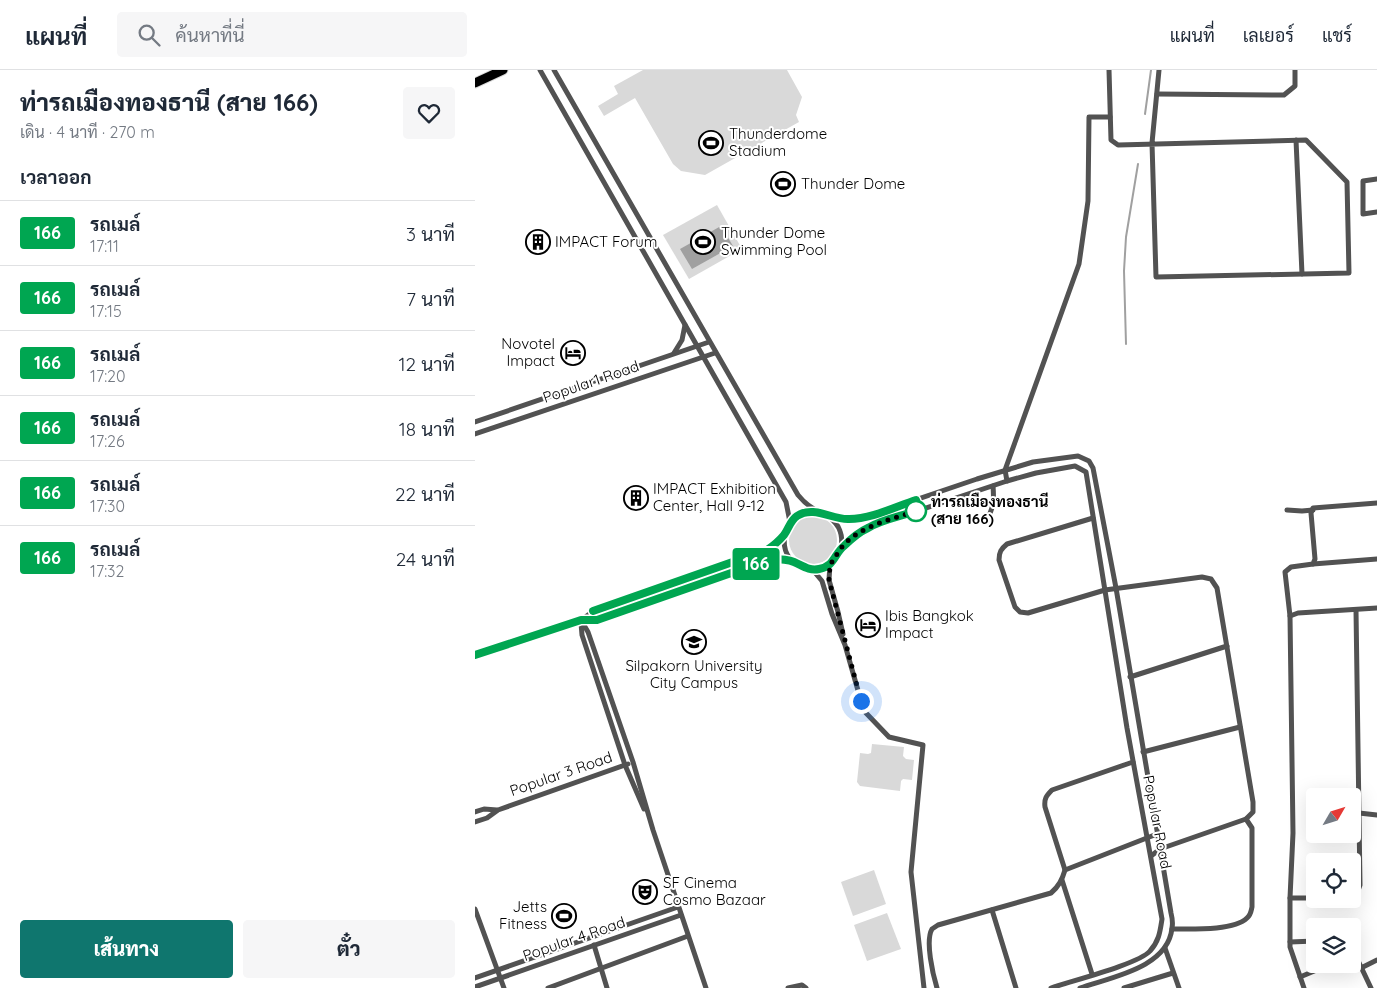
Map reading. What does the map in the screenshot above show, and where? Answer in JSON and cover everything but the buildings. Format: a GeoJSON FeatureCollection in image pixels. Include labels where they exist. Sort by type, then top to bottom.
{"type":"FeatureCollection","features":[{"type":"Feature","properties":{"kind":"highway"},"geometry":{"type":"LineString","coordinates":[[475,83],[503,70]]}},
{"type":"Feature","properties":{"kind":"street"},"geometry":{"type":"LineString","coordinates":[[540,70],[786,502],[790,522]]}},
{"type":"Feature","properties":{"kind":"street"},"geometry":{"type":"LineString","coordinates":[[554,70],[715,353],[797,495],[804,503],[828,516],[848,519],[862,518],[1033,462],[1078,456],[1089,461],[1081,468],[1075,466],[1046,471],[1007,481],[869,527],[841,548]]}},
{"type":"Feature","properties":{"kind":"street"},"geometry":{"type":"LineString","coordinates":[[1109,70],[1111,140],[1118,145],[1152,143],[1306,140],[1347,182],[1349,273],[1156,277],[1152,143],[1159,70]]}},
{"type":"Feature","properties":{"kind":"street"},"geometry":{"type":"LineString","coordinates":[[1157,94],[1284,95],[1295,86],[1295,70]]}},
{"type":"Feature","properties":{"kind":"street"},"geometry":{"type":"LineString","coordinates":[[1007,481],[1005,470],[1079,264],[1088,201],[1089,117],[1110,117]]}},
{"type":"Feature","properties":{"kind":"street"},"geometry":{"type":"LineString","coordinates":[[1296,140],[1301,274]]}},
{"type":"Feature","properties":{"kind":"street"},"geometry":{"type":"LineString","coordinates":[[1377,179],[1363,181],[1363,214],[1377,212]]}},
{"type":"Feature","properties":{"kind":"street"},"geometry":{"type":"LineString","coordinates":[[672,355],[682,340],[685,324]]}},
{"type":"Feature","properties":{"kind":"street","name":"Popular1 Road"},"geometry":{"type":"LineString","coordinates":[[475,422],[709,342]]}},
{"type":"Feature","properties":{"kind":"street","name":"Popular1 Road"},"geometry":{"type":"LineString","coordinates":[[475,434],[715,353]]}},
{"type":"Feature","properties":{"kind":"street","name":"Popular Road"},"geometry":{"type":"LineString","coordinates":[[1089,461],[1093,468],[1115,588],[1173,929]]}},
{"type":"Feature","properties":{"kind":"street","name":"Popular Road"},"geometry":{"type":"LineString","coordinates":[[1051,988],[1135,961],[1149,953],[1159,939],[1162,919],[1133,762],[1086,472],[1081,468]]}},
{"type":"Feature","properties":{"kind":"street"},"geometry":{"type":"LineString","coordinates":[[988,517],[994,502],[993,486]]}},
{"type":"Feature","properties":{"kind":"street"},"geometry":{"type":"LineString","coordinates":[[916,500],[919,510]]}},
{"type":"Feature","properties":{"kind":"street"},"geometry":{"type":"LineString","coordinates":[[1287,510],[1302,511],[1313,510],[1313,508],[1377,503]]}},
{"type":"Feature","properties":{"kind":"street"},"geometry":{"type":"LineString","coordinates":[[1313,510],[1311,513],[1315,559],[1313,564]]}},
{"type":"Feature","properties":{"kind":"street"},"geometry":{"type":"LineString","coordinates":[[794,562],[784,544],[785,534],[790,522],[807,512],[818,512]]}},
{"type":"Feature","properties":{"kind":"street"},"geometry":{"type":"LineString","coordinates":[[475,655],[581,620],[597,620],[771,559],[794,562],[812,569],[821,568],[830,564],[837,557],[841,548],[840,530],[836,523],[828,516]]}},
{"type":"Feature","properties":{"kind":"street"},"geometry":{"type":"LineString","coordinates":[[1093,518],[1007,544],[999,553],[999,560],[1015,607],[1020,612],[1024,614],[1115,588],[1202,577],[1211,579],[1217,588],[1227,646],[1253,802],[1253,812],[1247,818],[1160,849],[1151,856]]}},
{"type":"Feature","properties":{"kind":"street"},"geometry":{"type":"LineString","coordinates":[[581,620],[593,611],[767,550],[785,534]]}},
{"type":"Feature","properties":{"kind":"street"},"geometry":{"type":"LineString","coordinates":[[1304,988],[1290,947],[1293,833],[1290,616],[1285,572],[1291,567],[1377,559]]}},
{"type":"Feature","properties":{"kind":"street"},"geometry":{"type":"LineString","coordinates":[[830,564],[829,580],[861,701],[873,721],[889,737],[923,745],[911,872],[924,988]]}},
{"type":"Feature","properties":{"kind":"street"},"geometry":{"type":"LineString","coordinates":[[812,569],[823,582],[832,614],[845,645]]}},
{"type":"Feature","properties":{"kind":"street"},"geometry":{"type":"LineString","coordinates":[[1290,616],[1298,613],[1377,608]]}},
{"type":"Feature","properties":{"kind":"street"},"geometry":{"type":"LineString","coordinates":[[1355,610],[1359,788]]}},
{"type":"Feature","properties":{"kind":"street"},"geometry":{"type":"LineString","coordinates":[[581,620],[588,632],[633,762],[653,830],[706,988]]}},
{"type":"Feature","properties":{"kind":"street"},"geometry":{"type":"LineString","coordinates":[[581,620],[582,635],[625,765],[653,830]]}},
{"type":"Feature","properties":{"kind":"street"},"geometry":{"type":"LineString","coordinates":[[1130,677],[1227,646]]}},
{"type":"Feature","properties":{"kind":"street"},"geometry":{"type":"LineString","coordinates":[[1143,752],[1240,727]]}},
{"type":"Feature","properties":{"kind":"street","name":"Popular 3 Road"},"geometry":{"type":"LineString","coordinates":[[475,822],[487,818],[498,810],[633,762]]}},
{"type":"Feature","properties":{"kind":"street"},"geometry":{"type":"LineString","coordinates":[[937,988],[933,976],[929,938],[932,929],[938,925],[1051,893],[1062,880],[1065,870],[1045,807],[1047,795],[1052,790],[1133,762]]}},
{"type":"Feature","properties":{"kind":"street","name":"Popular 3 Road"},"geometry":{"type":"LineString","coordinates":[[475,812],[485,809],[498,810]]}},
{"type":"Feature","properties":{"kind":"street"},"geometry":{"type":"LineString","coordinates":[[1361,813],[1377,815]]}},
{"type":"Feature","properties":{"kind":"street"},"geometry":{"type":"LineString","coordinates":[[1080,988],[1142,967],[1165,948],[1173,929],[1228,926],[1246,920],[1250,914],[1252,828],[1247,818]]}},
{"type":"Feature","properties":{"kind":"street"},"geometry":{"type":"LineString","coordinates":[[1065,870],[1157,834]]}},
{"type":"Feature","properties":{"kind":"street"},"geometry":{"type":"LineString","coordinates":[[1062,880],[1092,974]]}},
{"type":"Feature","properties":{"kind":"street"},"geometry":{"type":"LineString","coordinates":[[1290,898],[1306,898]]}},
{"type":"Feature","properties":{"kind":"street","name":"Popular 4 Road"},"geometry":{"type":"LineString","coordinates":[[475,978],[678,907]]}},
{"type":"Feature","properties":{"kind":"street"},"geometry":{"type":"LineString","coordinates":[[475,909],[503,988]]}},
{"type":"Feature","properties":{"kind":"street"},"geometry":{"type":"LineString","coordinates":[[991,910],[1015,988]]}},
{"type":"Feature","properties":{"kind":"street","name":"Popular 4 Road"},"geometry":{"type":"LineString","coordinates":[[475,987],[681,915]]}},
{"type":"Feature","properties":{"kind":"street"},"geometry":{"type":"LineString","coordinates":[[548,988],[688,936]]}},
{"type":"Feature","properties":{"kind":"street"},"geometry":{"type":"LineString","coordinates":[[1290,942],[1306,941]]}},
{"type":"Feature","properties":{"kind":"street"},"geometry":{"type":"LineString","coordinates":[[594,946],[607,988]]}},
{"type":"Feature","properties":{"kind":"street"},"geometry":{"type":"LineString","coordinates":[[1165,948],[1179,988]]}},
{"type":"Feature","properties":{"kind":"street"},"geometry":{"type":"LineString","coordinates":[[1371,988],[1361,968],[1377,960]]}},
{"type":"Feature","properties":{"kind":"street"},"geometry":{"type":"LineString","coordinates":[[1124,988],[1173,973]]}},
{"type":"Feature","properties":{"kind":"street"},"geometry":{"type":"LineString","coordinates":[[1300,978],[1311,973]]}},
{"type":"Feature","properties":{"kind":"street"},"geometry":{"type":"LineString","coordinates":[[788,988],[802,985],[806,988]]}},
{"type":"Feature","properties":{"kind":"shaded area","name":"Thunderdome Stadium"},"geometry":{"type":"Polygon","coordinates":[[[643,70],[787,70],[802,97],[796,115],[799,122],[705,175],[681,171],[673,164],[635,98],[604,116],[598,106],[618,94],[614,86],[643,70]]]}},
{"type":"Feature","properties":{"kind":"shaded area","name":"Thunder Dome Swimming Pool"},"geometry":{"type":"Polygon","coordinates":[[[717,205],[742,249],[689,279],[663,235],[717,205]]]}},
{"type":"Feature","properties":{"kind":"shaded area"},"geometry":{"type":"Polygon","coordinates":[[[721,226],[733,246],[692,269],[680,249],[721,226]]]}},
{"type":"Feature","properties":{"kind":"shaded area"},"geometry":{"type":"Polygon","coordinates":[[[813,516],[822,518],[830,523],[835,531],[837,540],[835,549],[830,557],[822,562],[813,564],[804,562],[796,557],[791,549],[789,540],[791,531],[796,523],[804,518],[813,516]]]}},
{"type":"Feature","properties":{"kind":"shaded area"},"geometry":{"type":"Polygon","coordinates":[[[872,744],[904,747],[903,756],[906,759],[914,760],[912,780],[903,779],[900,791],[860,786],[857,782],[860,753],[871,753],[872,744]]]}},
{"type":"Feature","properties":{"kind":"shaded area"},"geometry":{"type":"Polygon","coordinates":[[[874,870],[886,904],[853,916],[841,882],[874,870]]]}},
{"type":"Feature","properties":{"kind":"shaded area"},"geometry":{"type":"Polygon","coordinates":[[[887,913],[901,949],[867,961],[854,925],[887,913]]]}},
{"type":"Feature","properties":{"kind":"waterway"},"geometry":{"type":"LineString","coordinates":[[1145,114],[1151,70]]}},
{"type":"Feature","properties":{"kind":"waterway"},"geometry":{"type":"LineString","coordinates":[[1126,344],[1124,271],[1126,237],[1138,164]]}},
{"type":"Feature","properties":{"kind":"bus line","name":"166"},"geometry":{"type":"LineString","coordinates":[[475,655],[581,620],[597,620],[771,559],[794,562],[812,569],[821,568],[830,564],[837,557],[841,548],[869,527],[919,510],[916,500],[862,518],[848,519],[828,516],[818,512],[807,512],[790,522],[785,534],[767,550],[593,611]]}},
{"type":"Feature","properties":{"kind":"place","name":"Thunderdome Stadium"},"geometry":{"type":"Point","coordinates":[711,143]}},
{"type":"Feature","properties":{"kind":"place","name":"Thunder Dome"},"geometry":{"type":"Point","coordinates":[783,184]}},
{"type":"Feature","properties":{"kind":"place","name":"IMPACT Forum"},"geometry":{"type":"Point","coordinates":[538,242]}},
{"type":"Feature","properties":{"kind":"place","name":"Thunder Dome Swimming Pool"},"geometry":{"type":"Point","coordinates":[703,242]}},
{"type":"Feature","properties":{"kind":"place","name":"Novotel Impact"},"geometry":{"type":"Point","coordinates":[573,353]}},
{"type":"Feature","properties":{"kind":"place","name":"IMPACT Exhibition Center, Hall 9-12"},"geometry":{"type":"Point","coordinates":[636,498]}},
{"type":"Feature","properties":{"kind":"place","name":"ท่ารถเมืองทองธานี (สาย 166)"},"geometry":{"type":"Point","coordinates":[916,511]}},
{"type":"Feature","properties":{"kind":"place","name":"Ibis Bangkok Impact"},"geometry":{"type":"Point","coordinates":[868,625]}},
{"type":"Feature","properties":{"kind":"place","name":"Silpakorn University City Campus"},"geometry":{"type":"Point","coordinates":[694,642]}},
{"type":"Feature","properties":{"kind":"place","name":"SF Cinema Cosmo Bazaar"},"geometry":{"type":"Point","coordinates":[645,892]}},
{"type":"Feature","properties":{"kind":"place","name":"Jetts Fitness"},"geometry":{"type":"Point","coordinates":[564,916]}},
{"type":"Feature","properties":{"kind":"route"},"geometry":{"type":"LineString","coordinates":[[861,701],[829,580],[830,564],[837,557],[841,548],[869,527],[919,510],[916,511]]}}]}
